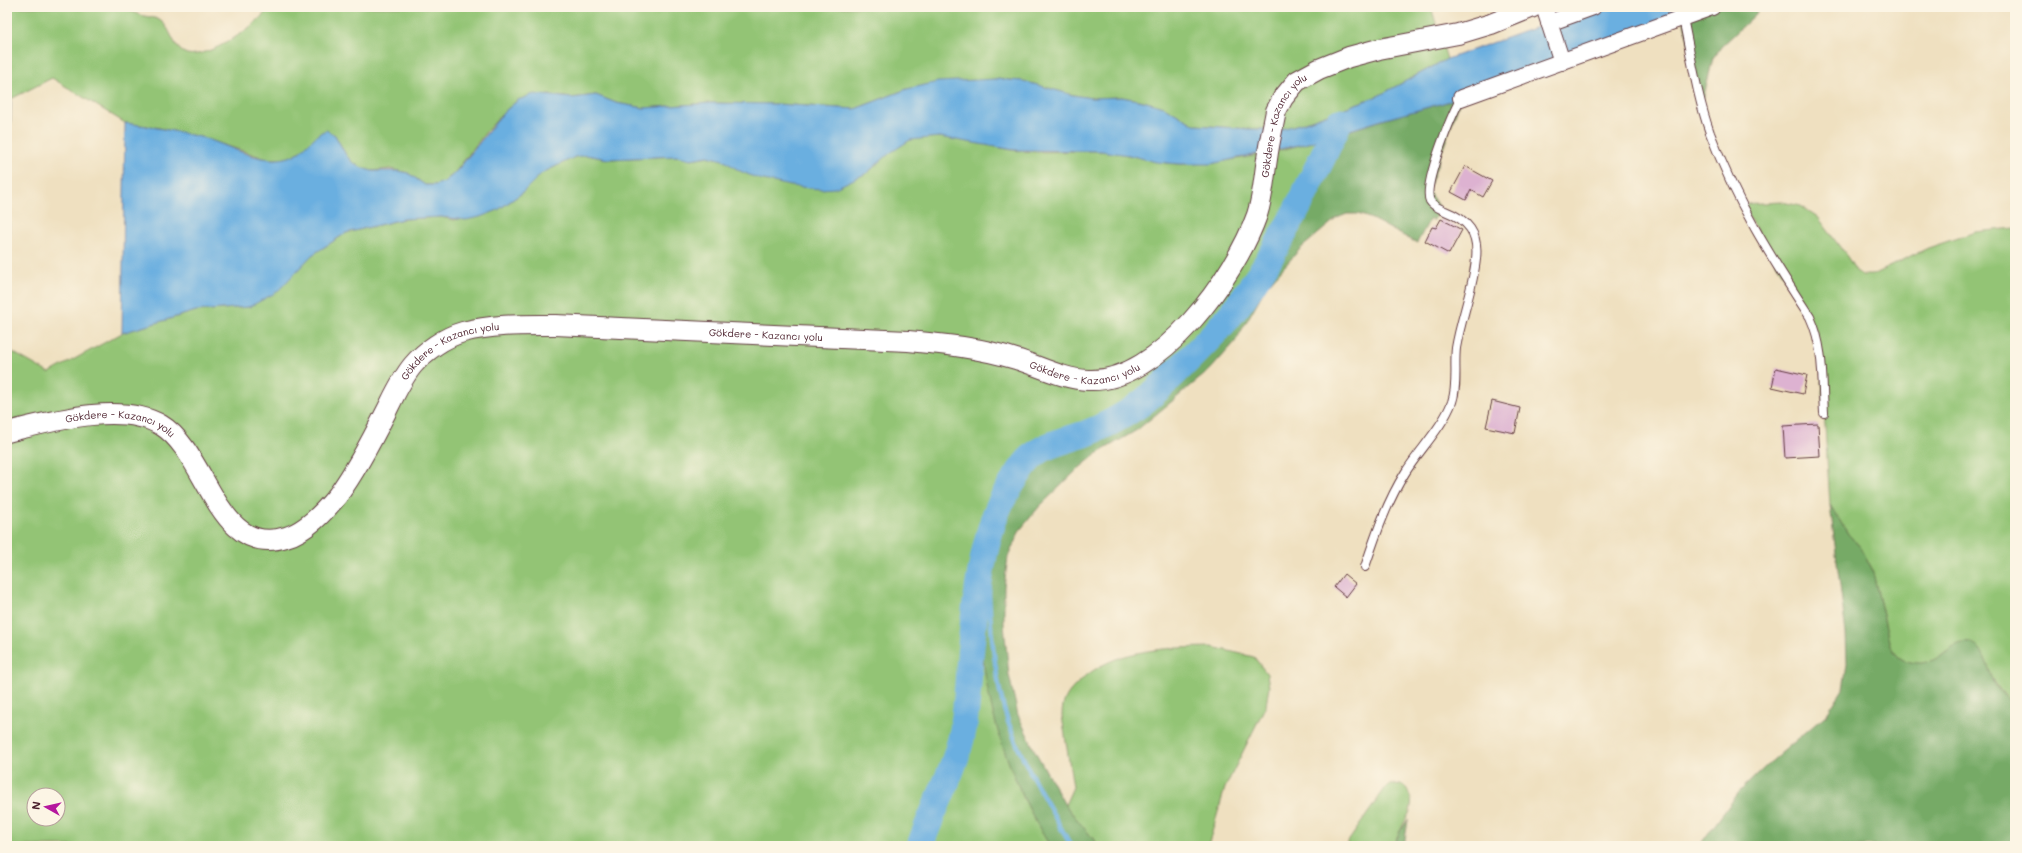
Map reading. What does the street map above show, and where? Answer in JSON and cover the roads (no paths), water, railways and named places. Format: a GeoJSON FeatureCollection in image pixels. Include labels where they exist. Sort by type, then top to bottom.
{"type":"FeatureCollection","features":[{"type":"Feature","properties":{"kind":"street","name":"Gökdere - Kazancı yolu"},"geometry":{"type":"LineString","coordinates":[[7,432],[64,418],[98,415],[122,415],[143,418],[161,425],[177,439],[191,456],[219,508],[229,521],[250,537],[275,540],[301,531],[331,504],[349,480],[365,454],[398,388],[412,365],[428,351],[445,340],[461,333],[482,328],[512,325],[555,325],[908,341],[980,350],[1015,358],[1074,378],[1088,380],[1121,376],[1140,365],[1160,350],[1188,325],[1218,290],[1235,263],[1257,215],[1263,193],[1267,157],[1276,111],[1283,98],[1297,81],[1319,69],[1349,57],[1379,49],[1458,34],[1491,24],[1533,7]]}},
{"type":"Feature","properties":{"kind":"street"},"geometry":{"type":"LineString","coordinates":[[1544,7],[1560,57]]}},
{"type":"Feature","properties":{"kind":"street"},"geometry":{"type":"LineString","coordinates":[[1551,27],[1593,7]]}},
{"type":"Feature","properties":{"kind":"street"},"geometry":{"type":"LineString","coordinates":[[1461,98],[1560,57],[1683,18],[1712,7]]}},
{"type":"Feature","properties":{"kind":"lane"},"geometry":{"type":"LineString","coordinates":[[1683,18],[1706,118],[1729,179],[1751,224],[1810,317],[1816,330],[1820,348],[1824,412]]}},
{"type":"Feature","properties":{"kind":"lane"},"geometry":{"type":"LineString","coordinates":[[1365,567],[1390,499],[1405,472],[1448,410],[1454,393],[1456,349],[1472,284],[1476,247],[1473,234],[1465,221],[1435,207],[1429,200],[1428,190],[1439,149],[1461,98]]}},
{"type":"Feature","properties":{"kind":"water"},"geometry":{"type":"Polygon","coordinates":[[[1593,7],[1712,7],[1461,98],[1308,143],[1211,164],[1156,162],[1129,155],[1101,151],[1014,150],[939,137],[910,140],[890,153],[867,173],[835,188],[820,189],[791,186],[759,179],[740,171],[723,160],[708,156],[691,159],[678,156],[608,159],[586,155],[575,157],[542,173],[522,193],[498,210],[480,217],[466,220],[441,217],[403,219],[346,233],[312,255],[277,292],[249,307],[196,311],[122,333],[125,123],[200,137],[244,153],[267,159],[278,159],[295,155],[321,132],[326,130],[335,135],[346,155],[353,163],[362,168],[372,171],[399,171],[408,173],[425,185],[435,185],[444,182],[456,172],[504,112],[518,100],[534,94],[572,98],[596,95],[616,103],[644,108],[710,103],[776,104],[855,109],[907,89],[938,82],[995,79],[1023,81],[1073,95],[1091,98],[1122,97],[1143,101],[1164,107],[1195,125],[1249,129],[1282,129],[1378,96],[1447,59],[1593,7]]]}},
{"type":"Feature","properties":{"kind":"water"},"geometry":{"type":"Polygon","coordinates":[[[7,97],[11,99],[7,349],[7,97]]]}},
{"type":"Feature","properties":{"kind":"waterway"},"geometry":{"type":"LineString","coordinates":[[920,846],[955,760],[963,730],[973,629],[981,571],[995,515],[1004,496],[1021,470],[1034,455],[1057,442],[1085,434],[1118,419],[1136,407],[1163,385],[1218,330],[1244,297],[1284,234],[1307,190],[1339,122]]}},
{"type":"Feature","properties":{"kind":"waterway"},"geometry":{"type":"LineString","coordinates":[[987,542],[993,647],[999,689],[1004,709],[1025,762],[1071,846]]}}]}
